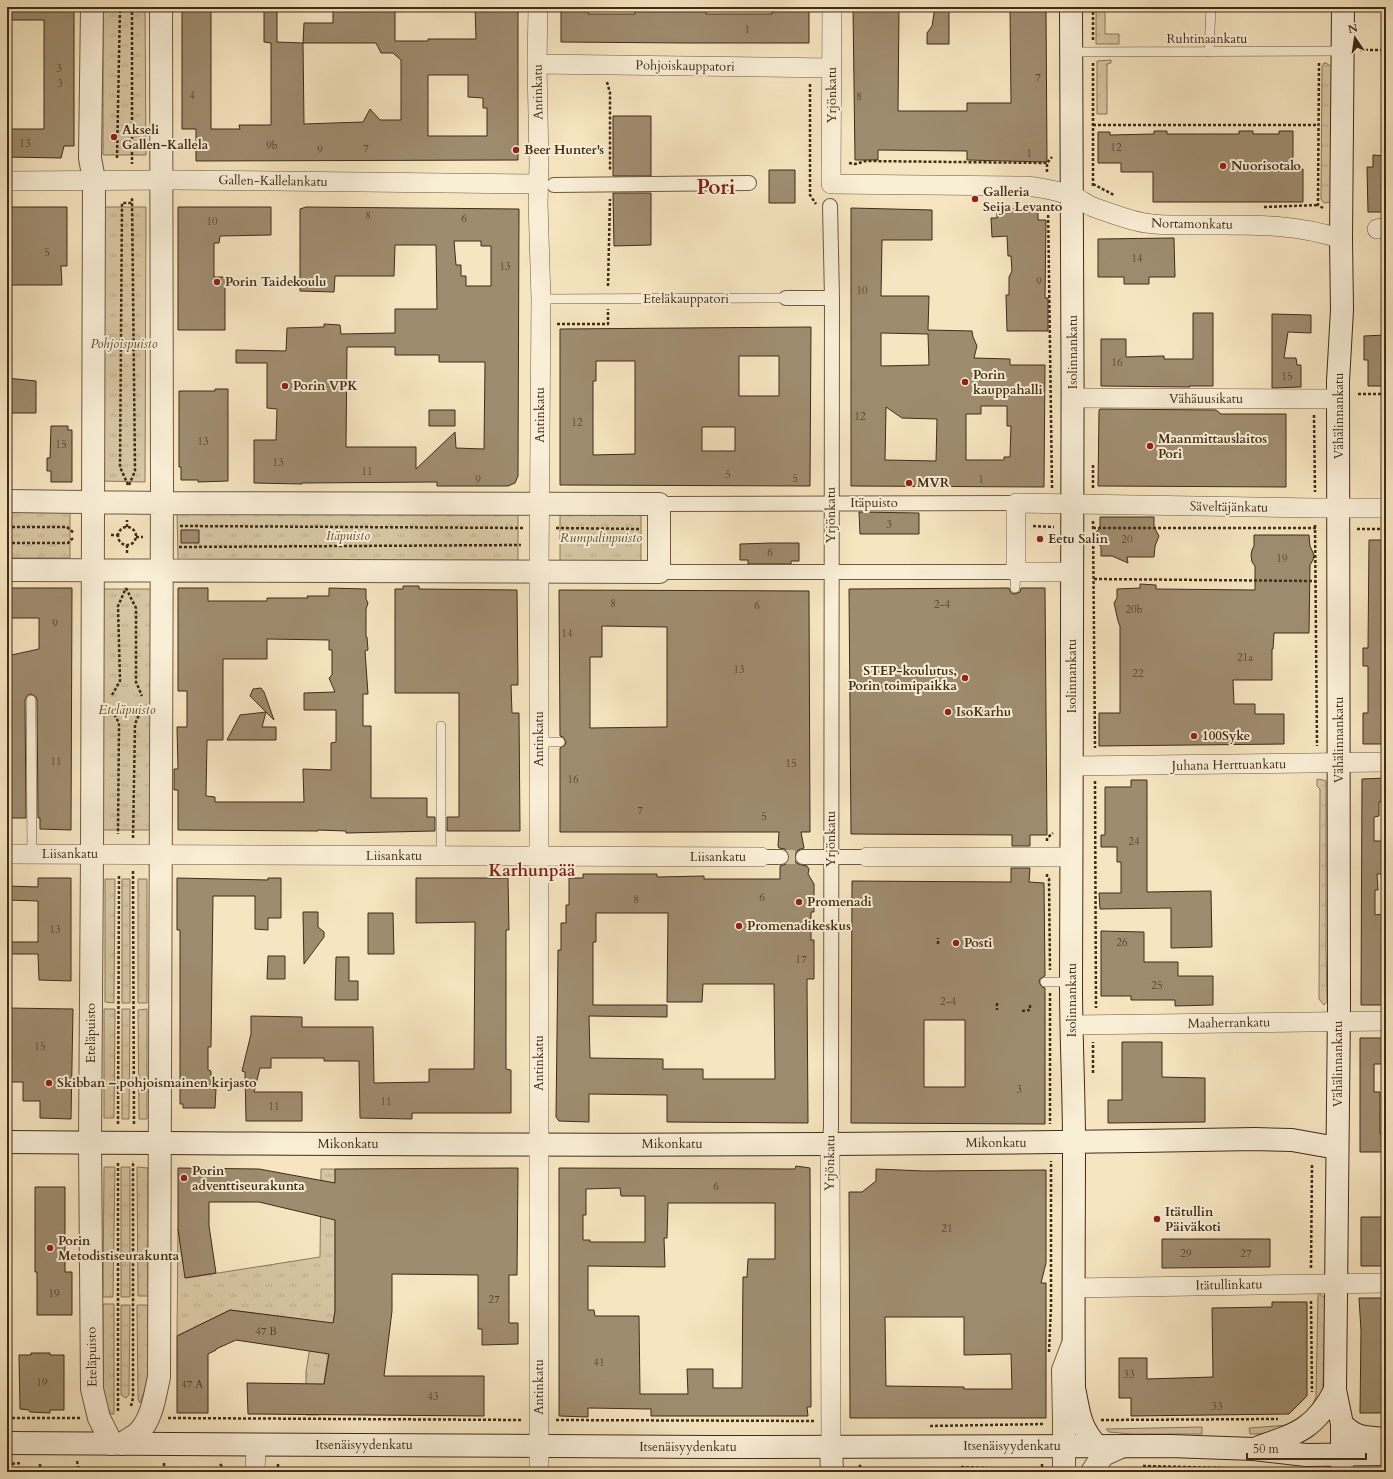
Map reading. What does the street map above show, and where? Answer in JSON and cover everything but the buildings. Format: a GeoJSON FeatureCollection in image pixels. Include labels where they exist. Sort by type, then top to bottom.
{"type":"FeatureCollection","features":[{"type":"Feature","properties":{"kind":"main road"},"geometry":{"type":"LineString","coordinates":[[92,7],[90,158],[94,180],[93,503]]}},
{"type":"Feature","properties":{"kind":"main road"},"geometry":{"type":"LineString","coordinates":[[117,1444],[139,1432],[139,1415],[154,1400],[158,1377],[161,571],[167,537],[161,503],[161,7]]}},
{"type":"Feature","properties":{"kind":"main road","name":"Isolinnankatu"},"geometry":{"type":"LineString","coordinates":[[1072,7],[1073,398],[1062,504],[1062,527],[1072,572],[1073,766],[1071,982],[1074,1142],[1074,1388],[1072,1420],[1096,1446]]}},
{"type":"Feature","properties":{"kind":"main road","name":"Vähälinnankatu"},"geometry":{"type":"LineString","coordinates":[[1342,1463],[1346,1428],[1335,1390],[1338,1022],[1338,507],[1348,397],[1342,310],[1341,239],[1351,51],[1343,7]]}},
{"type":"Feature","properties":{"kind":"main road","name":"Itäpuisto"},"geometry":{"type":"LineString","coordinates":[[7,501],[93,503],[128,494],[161,503],[659,504]]}},
{"type":"Feature","properties":{"kind":"main road","name":"Eteläpuisto"},"geometry":{"type":"LineString","coordinates":[[93,503],[84,535],[93,570],[90,1143],[92,1389],[99,1418],[117,1444]]}},
{"type":"Feature","properties":{"kind":"main road"},"geometry":{"type":"LineString","coordinates":[[7,570],[93,570],[126,579],[161,571],[659,572],[659,504]]}},
{"type":"Feature","properties":{"kind":"main road","name":"Mikonkatu"},"geometry":{"type":"LineString","coordinates":[[7,1142],[158,1144],[830,1144],[1255,1139],[1292,1140],[1337,1148]]}},
{"type":"Feature","properties":{"kind":"main road","name":"Itsenäisyydenkatu"},"geometry":{"type":"LineString","coordinates":[[1254,1449],[1304,1429],[1317,1418],[1327,1406],[1335,1390]]}},
{"type":"Feature","properties":{"kind":"main road"},"geometry":{"type":"LineString","coordinates":[[1064,1458],[1072,1420]]}},
{"type":"Feature","properties":{"kind":"main road"},"geometry":{"type":"LineString","coordinates":[[1346,1428],[1356,1435],[1386,1439]]}},
{"type":"Feature","properties":{"kind":"main road","name":"Itsenäisyydenkatu"},"geometry":{"type":"LineString","coordinates":[[8,1454],[117,1444],[831,1447],[1064,1458],[1096,1446],[1123,1446],[1254,1449],[1316,1463],[1342,1463],[1386,1454]]}},
{"type":"Feature","properties":{"kind":"main road"},"geometry":{"type":"LineString","coordinates":[[1092,1472],[1104,1455],[1123,1446]]}},
{"type":"Feature","properties":{"kind":"main road","name":"Yrjönkatu"},"geometry":{"type":"LineString","coordinates":[[831,1447],[832,1472]]}},
{"type":"Feature","properties":{"kind":"street","name":"Antinkatu"},"geometry":{"type":"LineString","coordinates":[[538,7],[537,64],[546,185],[541,300],[539,503],[539,1472]]}},
{"type":"Feature","properties":{"kind":"street","name":"Yrjönkatu"},"geometry":{"type":"LineString","coordinates":[[832,7],[832,184]]}},
{"type":"Feature","properties":{"kind":"street","name":"Pohjoiskauppatori"},"geometry":{"type":"LineString","coordinates":[[537,64],[832,68]]}},
{"type":"Feature","properties":{"kind":"street","name":"Gallen-Kallelankatu"},"geometry":{"type":"LineString","coordinates":[[7,181],[132,180],[546,185]]}},
{"type":"Feature","properties":{"kind":"street"},"geometry":{"type":"LineString","coordinates":[[546,185],[749,183]]}},
{"type":"Feature","properties":{"kind":"street","name":"Nortamonkatu"},"geometry":{"type":"LineString","coordinates":[[832,184],[1027,186],[1048,188],[1072,196],[1122,217],[1146,223],[1170,225],[1273,225],[1305,229],[1341,239]]}},
{"type":"Feature","properties":{"kind":"street","name":"Yrjönkatu"},"geometry":{"type":"LineString","coordinates":[[830,206],[832,298],[830,1144],[831,1447]]}},
{"type":"Feature","properties":{"kind":"street","name":"Eteläkauppatori"},"geometry":{"type":"LineString","coordinates":[[786,298],[832,298]]}},
{"type":"Feature","properties":{"kind":"street","name":"Vähäuusikatu"},"geometry":{"type":"LineString","coordinates":[[1073,398],[1348,397]]}},
{"type":"Feature","properties":{"kind":"street","name":"Itäpuisto"},"geometry":{"type":"LineString","coordinates":[[659,504],[1062,504]]}},
{"type":"Feature","properties":{"kind":"street"},"geometry":{"type":"LineString","coordinates":[[1016,504],[1016,580]]}},
{"type":"Feature","properties":{"kind":"street","name":"Säveltäjänkatu"},"geometry":{"type":"LineString","coordinates":[[1062,504],[1386,508]]}},
{"type":"Feature","properties":{"kind":"street"},"geometry":{"type":"LineString","coordinates":[[659,572],[831,572],[1016,580],[1072,572]]}},
{"type":"Feature","properties":{"kind":"street","name":"Juhana Herttuankatu"},"geometry":{"type":"LineString","coordinates":[[1073,766],[1386,762]]}},
{"type":"Feature","properties":{"kind":"street","name":"Liisankatu"},"geometry":{"type":"LineString","coordinates":[[7,854],[781,857]]}},
{"type":"Feature","properties":{"kind":"street"},"geometry":{"type":"LineString","coordinates":[[803,857],[1072,857]]}},
{"type":"Feature","properties":{"kind":"street","name":"Maaherrankatu"},"geometry":{"type":"LineString","coordinates":[[1072,1025],[1386,1021]]}},
{"type":"Feature","properties":{"kind":"street","name":"Itätullinkatu"},"geometry":{"type":"LineString","coordinates":[[1073,1288],[1386,1283]]}},
{"type":"Feature","properties":{"kind":"street"},"geometry":{"type":"LineString","coordinates":[[255,1472],[256,1445]]}},
{"type":"Feature","properties":{"kind":"lane"},"geometry":{"type":"LineString","coordinates":[[1209,52],[1211,7]]}},
{"type":"Feature","properties":{"kind":"lane","name":"Ruhtinaankatu"},"geometry":{"type":"LineString","coordinates":[[1072,52],[1351,51]]}},
{"type":"Feature","properties":{"kind":"lane","name":"Eteläkauppatori"},"geometry":{"type":"LineString","coordinates":[[541,300],[786,298]]}},
{"type":"Feature","properties":{"kind":"lane"},"geometry":{"type":"LineString","coordinates":[[31,700],[32,854]]}},
{"type":"Feature","properties":{"kind":"lane"},"geometry":{"type":"LineString","coordinates":[[441,726],[441,856]]}},
{"type":"Feature","properties":{"kind":"lane"},"geometry":{"type":"LineString","coordinates":[[539,742],[560,742]]}},
{"type":"Feature","properties":{"kind":"lane"},"geometry":{"type":"LineString","coordinates":[[1045,982],[1071,982]]}},
{"type":"Feature","properties":{"kind":"path"},"geometry":{"type":"LineString","coordinates":[[117,158],[120,7]]}},
{"type":"Feature","properties":{"kind":"path"},"geometry":{"type":"LineString","coordinates":[[127,527],[128,494],[135,471],[132,203],[132,7]]}},
{"type":"Feature","properties":{"kind":"path"},"geometry":{"type":"LineString","coordinates":[[1351,51],[1386,50]]}},
{"type":"Feature","properties":{"kind":"path"},"geometry":{"type":"LineString","coordinates":[[810,67],[810,195],[816,206],[830,206]]}},
{"type":"Feature","properties":{"kind":"path"},"geometry":{"type":"LineString","coordinates":[[1093,125],[1318,125]]}},
{"type":"Feature","properties":{"kind":"path"},"geometry":{"type":"LineString","coordinates":[[846,158],[848,162],[855,164],[866,161],[1047,162],[1052,158],[1052,150]]}},
{"type":"Feature","properties":{"kind":"path"},"geometry":{"type":"LineString","coordinates":[[1047,162],[1062,504]]}},
{"type":"Feature","properties":{"kind":"path"},"geometry":{"type":"LineString","coordinates":[[1093,184],[1118,197]]}},
{"type":"Feature","properties":{"kind":"path"},"geometry":{"type":"LineString","coordinates":[[128,494],[120,467],[122,203],[132,203]]}},
{"type":"Feature","properties":{"kind":"path"},"geometry":{"type":"LineString","coordinates":[[1256,207],[1318,205]]}},
{"type":"Feature","properties":{"kind":"path"},"geometry":{"type":"LineString","coordinates":[[555,324],[608,324],[608,282]]}},
{"type":"Feature","properties":{"kind":"path"},"geometry":{"type":"LineString","coordinates":[[1348,397],[1386,394]]}},
{"type":"Feature","properties":{"kind":"path"},"geometry":{"type":"LineString","coordinates":[[7,526],[67,527],[84,535],[118,535]]}},
{"type":"Feature","properties":{"kind":"path"},"geometry":{"type":"LineString","coordinates":[[167,537],[176,526],[659,529]]}},
{"type":"Feature","properties":{"kind":"path"},"geometry":{"type":"LineString","coordinates":[[1028,526],[1315,528],[1386,530]]}},
{"type":"Feature","properties":{"kind":"path"},"geometry":{"type":"LineString","coordinates":[[127,527],[134,531],[136,537],[132,544],[127,545],[119,541],[118,535],[122,529],[127,527]]}},
{"type":"Feature","properties":{"kind":"path"},"geometry":{"type":"LineString","coordinates":[[7,543],[68,543],[84,535]]}},
{"type":"Feature","properties":{"kind":"path"},"geometry":{"type":"LineString","coordinates":[[136,537],[167,537]]}},
{"type":"Feature","properties":{"kind":"path"},"geometry":{"type":"LineString","coordinates":[[167,537],[175,547],[521,546]]}},
{"type":"Feature","properties":{"kind":"path"},"geometry":{"type":"LineString","coordinates":[[112,702],[111,696],[120,681],[118,606],[126,579],[127,545]]}},
{"type":"Feature","properties":{"kind":"path"},"geometry":{"type":"LineString","coordinates":[[126,579],[136,608],[136,682],[142,697],[142,709],[135,724],[133,854],[133,1398],[139,1415],[538,1420],[814,1421]]}},
{"type":"Feature","properties":{"kind":"path"},"geometry":{"type":"LineString","coordinates":[[1094,579],[1315,580]]}},
{"type":"Feature","properties":{"kind":"path"},"geometry":{"type":"LineString","coordinates":[[112,709],[119,723],[118,834]]}},
{"type":"Feature","properties":{"kind":"path"},"geometry":{"type":"LineString","coordinates":[[1093,1077],[1094,1040],[1096,1037],[1095,766]]}},
{"type":"Feature","properties":{"kind":"path"},"geometry":{"type":"LineString","coordinates":[[118,1124],[119,875]]}},
{"type":"Feature","properties":{"kind":"path"},"geometry":{"type":"LineString","coordinates":[[938,938],[938,944]]}},
{"type":"Feature","properties":{"kind":"path"},"geometry":{"type":"LineString","coordinates":[[997,1003],[997,1010]]}},
{"type":"Feature","properties":{"kind":"path"},"geometry":{"type":"LineString","coordinates":[[1022,1011],[1030,1010],[1030,1004]]}},
{"type":"Feature","properties":{"kind":"path"},"geometry":{"type":"LineString","coordinates":[[118,1163],[118,1418]]}},
{"type":"Feature","properties":{"kind":"path"},"geometry":{"type":"LineString","coordinates":[[7,1418],[77,1418]]}},
{"type":"Feature","properties":{"kind":"path"},"geometry":{"type":"LineString","coordinates":[[922,1426],[1046,1424],[1055,1420],[1281,1419]]}},
{"type":"Feature","properties":{"kind":"path"},"geometry":{"type":"LineString","coordinates":[[7,1469],[8,1454]]}},
{"type":"Feature","properties":{"kind":"path"},"geometry":{"type":"LineString","coordinates":[[40,1463],[40,1472]]}},
{"type":"Feature","properties":{"kind":"path"},"geometry":{"type":"LineString","coordinates":[[77,1463],[78,1472]]}},
{"type":"Feature","properties":{"kind":"path"},"geometry":{"type":"LineString","coordinates":[[164,1463],[164,1472]]}},
{"type":"Feature","properties":{"kind":"path"},"geometry":{"type":"LineString","coordinates":[[220,1464],[227,1472]]}},
{"type":"Feature","properties":{"kind":"path"},"geometry":{"type":"LineString","coordinates":[[1136,1466],[1230,1468]]}},
{"type":"Feature","properties":{"kind":"path"},"geometry":{"type":"LineString","coordinates":[[958,1467],[1042,1470]]}},
{"type":"Feature","properties":{"kind":"green space"},"geometry":{"type":"Polygon","coordinates":[[[103,7],[145,7],[146,155],[103,155],[103,7]]]}},
{"type":"Feature","properties":{"kind":"green space"},"geometry":{"type":"Polygon","coordinates":[[[1096,7],[1105,7],[1105,34],[1119,34],[1119,44],[1096,44],[1096,7]]]}},
{"type":"Feature","properties":{"kind":"green space"},"geometry":{"type":"Polygon","coordinates":[[[1111,60],[1111,63],[1107,64],[1107,114],[1097,114],[1097,61],[1111,60]]]}},
{"type":"Feature","properties":{"kind":"green space"},"geometry":{"type":"Polygon","coordinates":[[[1324,63],[1332,67],[1332,202],[1324,203],[1321,199],[1322,66],[1324,63]]]}},
{"type":"Feature","properties":{"kind":"green space","name":"Pohjoispuisto"},"geometry":{"type":"Polygon","coordinates":[[[102,207],[146,207],[145,482],[102,481],[102,207]]]}},
{"type":"Feature","properties":{"kind":"green space"},"geometry":{"type":"Polygon","coordinates":[[[7,511],[70,511],[70,558],[7,558],[7,511]]]}},
{"type":"Feature","properties":{"kind":"green space","name":"Itäpuisto"},"geometry":{"type":"Polygon","coordinates":[[[177,511],[518,512],[518,561],[178,561],[177,511]]]}},
{"type":"Feature","properties":{"kind":"green space","name":"Rumpalinpuisto"},"geometry":{"type":"Polygon","coordinates":[[[560,512],[641,512],[641,564],[560,563],[560,512]]]}},
{"type":"Feature","properties":{"kind":"green space","name":"Eteläpuisto"},"geometry":{"type":"Polygon","coordinates":[[[101,589],[154,589],[152,830],[99,830],[101,589]]]}},
{"type":"Feature","properties":{"kind":"green space"},"geometry":{"type":"Polygon","coordinates":[[[1317,779],[1326,781],[1327,1002],[1324,1005],[1319,999],[1320,789],[1317,786],[1317,779]]]}},
{"type":"Feature","properties":{"kind":"green space"},"geometry":{"type":"Polygon","coordinates":[[[105,879],[115,879],[114,1003],[105,1002],[105,879]]]}},
{"type":"Feature","properties":{"kind":"green space"},"geometry":{"type":"Polygon","coordinates":[[[122,879],[130,879],[130,1003],[122,1003],[122,879]]]}},
{"type":"Feature","properties":{"kind":"green space"},"geometry":{"type":"Polygon","coordinates":[[[138,879],[147,879],[147,1003],[138,1003],[138,879]]]}},
{"type":"Feature","properties":{"kind":"green space"},"geometry":{"type":"Polygon","coordinates":[[[104,1009],[115,1009],[114,1118],[104,1118],[104,1009]]]}},
{"type":"Feature","properties":{"kind":"green space"},"geometry":{"type":"Polygon","coordinates":[[[122,1009],[130,1009],[129,1119],[122,1119],[122,1009]]]}},
{"type":"Feature","properties":{"kind":"green space"},"geometry":{"type":"Polygon","coordinates":[[[147,1009],[147,1119],[139,1119],[138,1010],[147,1009]]]}},
{"type":"Feature","properties":{"kind":"green space"},"geometry":{"type":"Polygon","coordinates":[[[104,1167],[115,1167],[113,1297],[103,1297],[104,1167]]]}},
{"type":"Feature","properties":{"kind":"green space"},"geometry":{"type":"Polygon","coordinates":[[[121,1167],[130,1167],[130,1297],[121,1297],[121,1167]]]}},
{"type":"Feature","properties":{"kind":"green space"},"geometry":{"type":"Polygon","coordinates":[[[137,1167],[148,1168],[148,1296],[138,1296],[137,1167]]]}},
{"type":"Feature","properties":{"kind":"green space"},"geometry":{"type":"Polygon","coordinates":[[[321,1169],[335,1169],[335,1311],[319,1415],[306,1415],[306,1372],[314,1321],[230,1310],[177,1336],[178,1229],[186,1278],[320,1257],[321,1169]]]}},
{"type":"Feature","properties":{"kind":"green space"},"geometry":{"type":"Polygon","coordinates":[[[1318,1293],[1325,1298],[1323,1392],[1306,1418],[1316,1397],[1318,1293]]]}},
{"type":"Feature","properties":{"kind":"green space"},"geometry":{"type":"Polygon","coordinates":[[[103,1304],[114,1304],[114,1414],[111,1414],[106,1405],[103,1390],[103,1304]]]}},
{"type":"Feature","properties":{"kind":"green space"},"geometry":{"type":"Polygon","coordinates":[[[121,1305],[130,1305],[129,1395],[126,1398],[121,1395],[121,1305]]]}},
{"type":"Feature","properties":{"kind":"green space"},"geometry":{"type":"Polygon","coordinates":[[[137,1305],[148,1305],[148,1368],[147,1380],[140,1403],[138,1399],[137,1305]]]}},
{"type":"Feature","properties":{"kind":"green space"},"geometry":{"type":"Polygon","coordinates":[[[1289,1425],[1282,1433],[1250,1434],[1249,1428],[1289,1425]]]}},
{"type":"Feature","properties":{"kind":"green space"},"geometry":{"type":"Polygon","coordinates":[[[1202,1427],[1202,1434],[1131,1434],[1109,1432],[1106,1429],[1202,1427]]]}},
{"type":"Feature","properties":{"kind":"green space"},"geometry":{"type":"Polygon","coordinates":[[[210,1468],[219,1472],[11,1472],[12,1469],[210,1468]]]}},
{"type":"Feature","properties":{"kind":"green space"},"geometry":{"type":"Polygon","coordinates":[[[861,1470],[1036,1471],[1036,1472],[861,1472],[861,1470]]]}},
{"type":"Feature","properties":{"kind":"tunnel"},"geometry":{"type":"LineString","coordinates":[[781,857],[803,857]]}},
{"type":"Feature","properties":{"kind":"place","name":"Akseli Gallen-Kallela"},"geometry":{"type":"Point","coordinates":[114,137]}},
{"type":"Feature","properties":{"kind":"place","name":"Beer Hunter's"},"geometry":{"type":"Point","coordinates":[516,150]}},
{"type":"Feature","properties":{"kind":"place","name":"Nuorisotalo"},"geometry":{"type":"Point","coordinates":[1223,166]}},
{"type":"Feature","properties":{"kind":"place","name":"Galleria Seija Levanto"},"geometry":{"type":"Point","coordinates":[975,199]}},
{"type":"Feature","properties":{"kind":"place","name":"Porin Taidekoulu"},"geometry":{"type":"Point","coordinates":[217,282]}},
{"type":"Feature","properties":{"kind":"place","name":"Porin kauppahalli"},"geometry":{"type":"Point","coordinates":[965,382]}},
{"type":"Feature","properties":{"kind":"place","name":"Porin VPK"},"geometry":{"type":"Point","coordinates":[285,386]}},
{"type":"Feature","properties":{"kind":"place","name":"Maanmittauslaitos Pori"},"geometry":{"type":"Point","coordinates":[1150,446]}},
{"type":"Feature","properties":{"kind":"place","name":"MVR"},"geometry":{"type":"Point","coordinates":[909,483]}},
{"type":"Feature","properties":{"kind":"place","name":"Eetu Salin"},"geometry":{"type":"Point","coordinates":[1040,539]}},
{"type":"Feature","properties":{"kind":"place","name":"STEP-koulutus, Porin toimipaikka"},"geometry":{"type":"Point","coordinates":[965,678]}},
{"type":"Feature","properties":{"kind":"place","name":"IsoKarhu"},"geometry":{"type":"Point","coordinates":[948,712]}},
{"type":"Feature","properties":{"kind":"place","name":"100Syke"},"geometry":{"type":"Point","coordinates":[1194,736]}},
{"type":"Feature","properties":{"kind":"place","name":"Promenadi"},"geometry":{"type":"Point","coordinates":[799,902]}},
{"type":"Feature","properties":{"kind":"place","name":"Promenadikeskus"},"geometry":{"type":"Point","coordinates":[739,926]}},
{"type":"Feature","properties":{"kind":"place","name":"Posti"},"geometry":{"type":"Point","coordinates":[956,943]}},
{"type":"Feature","properties":{"kind":"place","name":"Skibban – pohjoismainen kirjasto"},"geometry":{"type":"Point","coordinates":[49,1083]}},
{"type":"Feature","properties":{"kind":"place","name":"Porin adventtiseurakunta"},"geometry":{"type":"Point","coordinates":[184,1178]}},
{"type":"Feature","properties":{"kind":"place","name":"Itätullin Päiväkoti"},"geometry":{"type":"Point","coordinates":[1157,1219]}},
{"type":"Feature","properties":{"kind":"place","name":"Porin Metodistiseurakunta"},"geometry":{"type":"Point","coordinates":[50,1248]}},
{"type":"Feature","properties":{"kind":"district","name":"Pori"},"geometry":{"type":"Point","coordinates":[716,187]}},
{"type":"Feature","properties":{"kind":"district","name":"Karhunpää"},"geometry":{"type":"Point","coordinates":[532,870]}}]}
